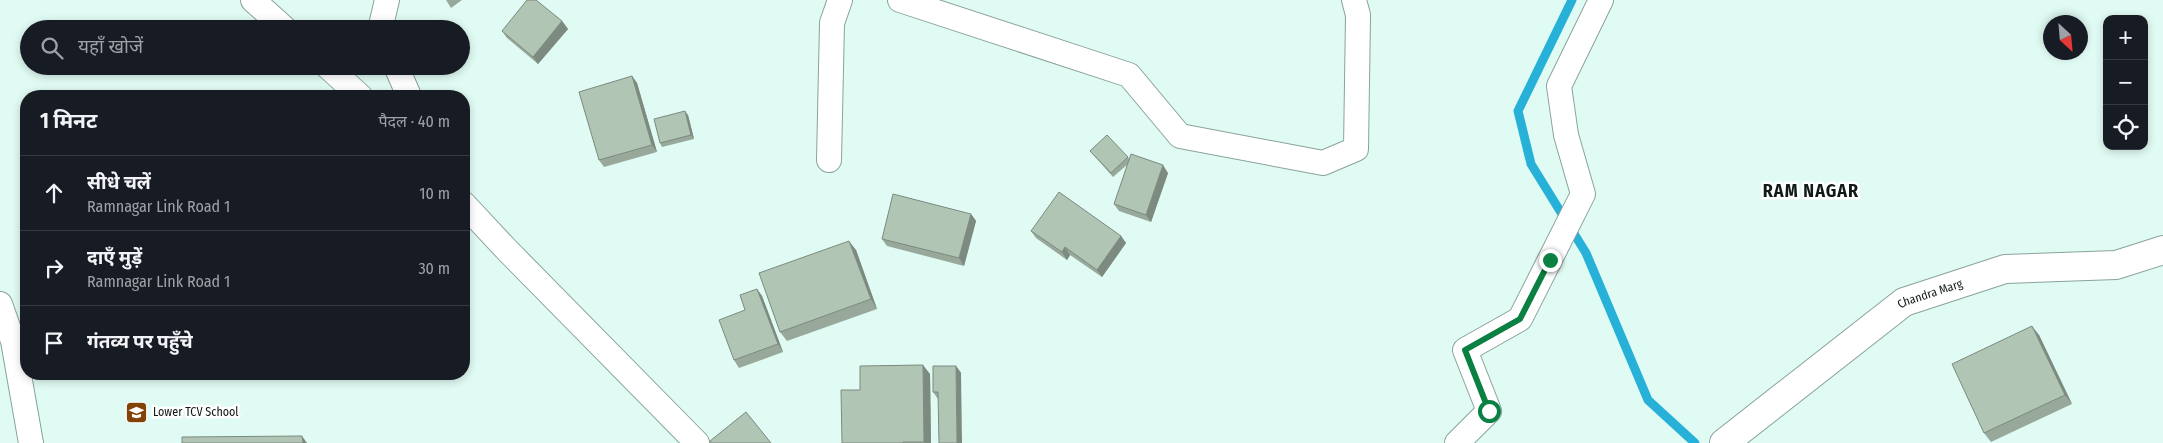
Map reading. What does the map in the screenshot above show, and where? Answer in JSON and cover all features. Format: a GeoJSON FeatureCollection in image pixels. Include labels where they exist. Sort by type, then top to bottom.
{"type":"FeatureCollection","features":[{"type":"Feature","properties":{"kind":"street"},"geometry":{"type":"LineString","coordinates":[[253,0],[275,20]]}},
{"type":"Feature","properties":{"kind":"street"},"geometry":{"type":"LineString","coordinates":[[382,20],[387,0]]}},
{"type":"Feature","properties":{"kind":"street"},"geometry":{"type":"LineString","coordinates":[[829,160],[832,23],[840,0]]}},
{"type":"Feature","properties":{"kind":"street"},"geometry":{"type":"LineString","coordinates":[[900,0],[1129,75],[1180,136],[1323,163],[1356,149],[1358,15],[1354,0]]}},
{"type":"Feature","properties":{"kind":"street"},"geometry":{"type":"LineString","coordinates":[[1457,443],[1489,411],[1465,350],[1520,319],[1583,194],[1566,135],[1560,86],[1601,0]]}},
{"type":"Feature","properties":{"kind":"street"},"geometry":{"type":"LineString","coordinates":[[337,75],[353,90]]}},
{"type":"Feature","properties":{"kind":"street"},"geometry":{"type":"LineString","coordinates":[[400,75],[406,90]]}},
{"type":"Feature","properties":{"kind":"street"},"geometry":{"type":"LineString","coordinates":[[470,210],[697,443]]}},
{"type":"Feature","properties":{"kind":"street","name":"Chandra Marg"},"geometry":{"type":"LineString","coordinates":[[1730,437],[1904,302],[2006,270],[2116,265],[2163,250]]}},
{"type":"Feature","properties":{"kind":"street"},"geometry":{"type":"LineString","coordinates":[[0,304],[13,341],[31,443]]}},
{"type":"Feature","properties":{"kind":"building"},"geometry":{"type":"Polygon","coordinates":[[[527,0],[536,0],[562,21],[533,57],[502,31],[527,0]]]}},
{"type":"Feature","properties":{"kind":"building"},"geometry":{"type":"Polygon","coordinates":[[[632,76],[652,145],[599,160],[579,92],[632,76]]]}},
{"type":"Feature","properties":{"kind":"building"},"geometry":{"type":"Polygon","coordinates":[[[685,111],[691,135],[660,143],[654,119],[685,111]]]}},
{"type":"Feature","properties":{"kind":"building"},"geometry":{"type":"Polygon","coordinates":[[[1107,135],[1128,157],[1111,173],[1090,151],[1107,135]]]}},
{"type":"Feature","properties":{"kind":"building"},"geometry":{"type":"Polygon","coordinates":[[[1131,154],[1163,165],[1146,215],[1114,204],[1131,154]]]}},
{"type":"Feature","properties":{"kind":"building"},"geometry":{"type":"Polygon","coordinates":[[[1059,192],[1121,236],[1097,270],[1065,247],[1062,252],[1031,231],[1059,192]]]}},
{"type":"Feature","properties":{"kind":"building"},"geometry":{"type":"Polygon","coordinates":[[[893,194],[971,214],[959,258],[882,239],[893,194]]]}},
{"type":"Feature","properties":{"kind":"building"},"geometry":{"type":"Polygon","coordinates":[[[849,241],[871,299],[780,332],[759,273],[849,241]]]}},
{"type":"Feature","properties":{"kind":"building"},"geometry":{"type":"Polygon","coordinates":[[[757,289],[778,344],[734,360],[719,320],[745,310],[740,295],[757,289]]]}},
{"type":"Feature","properties":{"kind":"building"},"geometry":{"type":"Polygon","coordinates":[[[2032,326],[2065,395],[1984,433],[1952,364],[2032,326]]]}},
{"type":"Feature","properties":{"kind":"building"},"geometry":{"type":"Polygon","coordinates":[[[923,365],[924,442],[842,443],[841,390],[860,390],[860,366],[923,365]]]}},
{"type":"Feature","properties":{"kind":"building"},"geometry":{"type":"Polygon","coordinates":[[[933,366],[956,366],[957,443],[939,443],[938,392],[933,392],[933,366]]]}},
{"type":"Feature","properties":{"kind":"building"},"geometry":{"type":"Polygon","coordinates":[[[746,412],[771,443],[711,443],[710,441],[746,412]]]}},
{"type":"Feature","properties":{"kind":"building"},"geometry":{"type":"Polygon","coordinates":[[[302,436],[303,443],[182,443],[182,437],[302,436]]]}},
{"type":"Feature","properties":{"kind":"waterway"},"geometry":{"type":"LineString","coordinates":[[1572,0],[1518,111],[1531,164],[1586,253],[1648,400],[1695,443]]}},
{"type":"Feature","properties":{"kind":"place","name":"Lower TCV School"},"geometry":{"type":"Point","coordinates":[137,412]}},
{"type":"Feature","properties":{"kind":"district","name":"RAM NAGAR"},"geometry":{"type":"Point","coordinates":[1811,191]}},
{"type":"Feature","properties":{"kind":"route"},"geometry":{"type":"LineString","coordinates":[[1489,411],[1465,350],[1520,319],[1550,260]]}}]}
